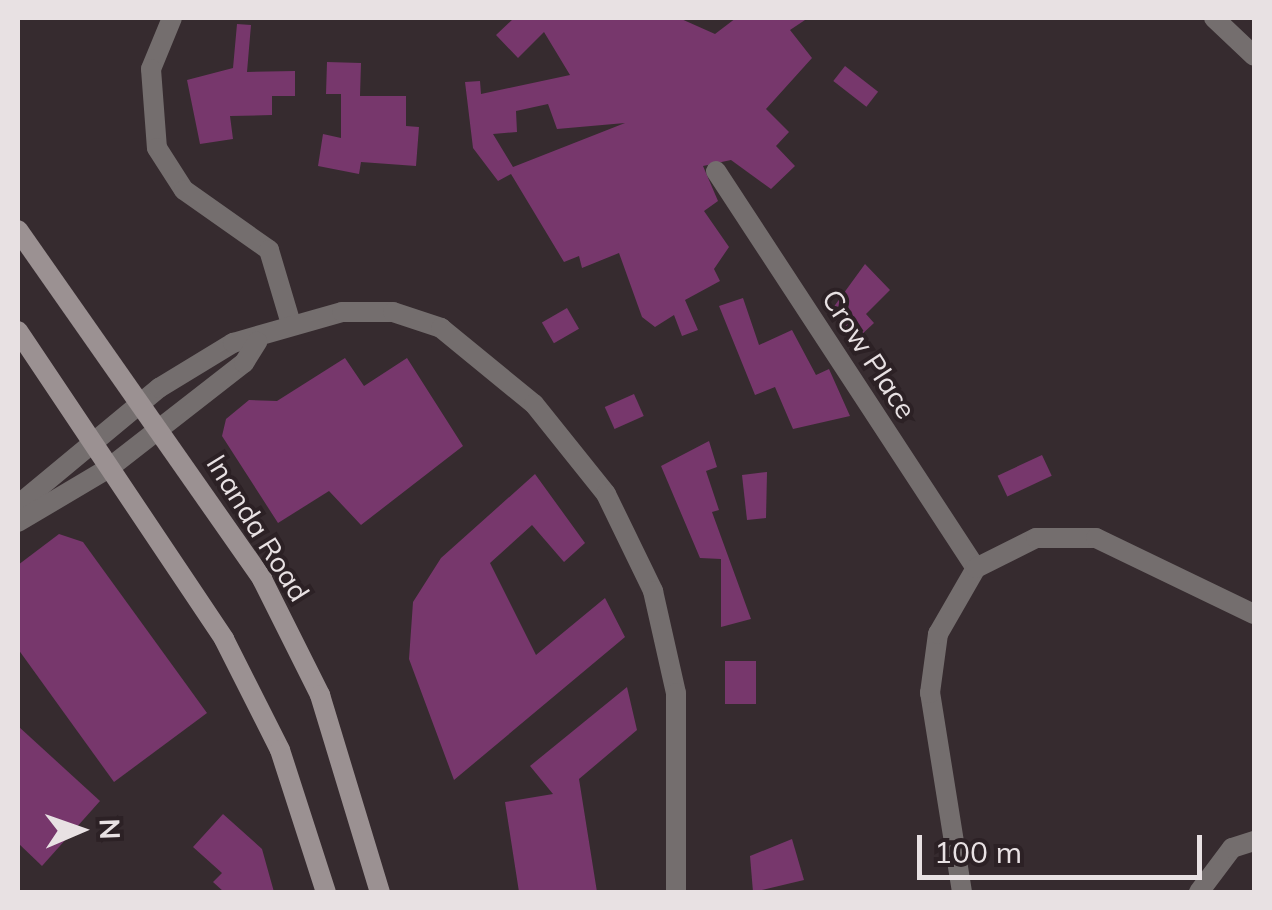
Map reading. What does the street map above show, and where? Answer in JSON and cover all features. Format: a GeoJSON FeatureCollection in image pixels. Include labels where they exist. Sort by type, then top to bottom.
{"type":"FeatureCollection","features":[{"type":"Feature","properties":{"kind":"main road","name":"Inanda Road"},"geometry":{"type":"LineString","coordinates":[[18,230],[158,424],[262,579],[320,695],[380,892]]}},
{"type":"Feature","properties":{"kind":"main road"},"geometry":{"type":"LineString","coordinates":[[18,331],[254,694],[304,809],[326,892]]}},
{"type":"Feature","properties":{"kind":"street"},"geometry":{"type":"LineString","coordinates":[[172,18],[151,69],[157,148],[184,190],[270,250],[291,324]]}},
{"type":"Feature","properties":{"kind":"street"},"geometry":{"type":"LineString","coordinates":[[1214,18],[1254,56]]}},
{"type":"Feature","properties":{"kind":"street","name":"Crow Place"},"geometry":{"type":"LineString","coordinates":[[716,171],[976,568]]}},
{"type":"Feature","properties":{"kind":"street"},"geometry":{"type":"LineString","coordinates":[[18,504],[144,404],[233,343],[258,342],[291,324],[367,310],[442,328],[523,392],[606,494],[653,591],[670,655],[676,892]]}},
{"type":"Feature","properties":{"kind":"street"},"geometry":{"type":"LineString","coordinates":[[18,522],[109,468],[158,424],[244,363],[258,342]]}},
{"type":"Feature","properties":{"kind":"street"},"geometry":{"type":"LineString","coordinates":[[962,892],[930,693],[944,619],[976,568],[1036,538],[1096,538],[1254,614]]}},
{"type":"Feature","properties":{"kind":"street"},"geometry":{"type":"LineString","coordinates":[[1199,892],[1232,848],[1254,841]]}},
{"type":"Feature","properties":{"kind":"building"},"geometry":{"type":"Polygon","coordinates":[[[514,18],[679,18],[715,34],[736,18],[808,18],[790,30],[812,58],[766,109],[789,132],[776,146],[795,166],[771,189],[731,160],[703,166],[718,201],[704,211],[729,247],[714,269],[720,281],[685,300],[698,330],[682,336],[674,315],[655,327],[642,317],[619,253],[582,268],[579,256],[564,262],[511,174],[498,181],[473,148],[465,82],[480,81],[481,94],[570,75],[544,32],[518,58],[496,35],[514,18]],[[548,104],[516,111],[517,132],[493,134],[513,167],[625,123],[557,129],[548,104]]]}},
{"type":"Feature","properties":{"kind":"building"},"geometry":{"type":"Polygon","coordinates":[[[237,24],[251,25],[247,72],[295,71],[295,96],[272,96],[272,115],[230,116],[233,139],[200,144],[187,80],[233,68],[237,24]]]}},
{"type":"Feature","properties":{"kind":"building"},"geometry":{"type":"Polygon","coordinates":[[[327,62],[361,63],[360,96],[406,96],[406,126],[419,127],[416,166],[361,162],[359,174],[318,166],[323,134],[341,138],[341,94],[326,94],[327,62]]]}},
{"type":"Feature","properties":{"kind":"building"},"geometry":{"type":"Polygon","coordinates":[[[845,66],[878,92],[866,107],[833,81],[845,66]]]}},
{"type":"Feature","properties":{"kind":"building"},"geometry":{"type":"Polygon","coordinates":[[[865,264],[890,290],[866,314],[874,323],[859,337],[830,312],[865,264]]]}},
{"type":"Feature","properties":{"kind":"building"},"geometry":{"type":"Polygon","coordinates":[[[743,298],[759,345],[792,330],[816,375],[829,369],[850,416],[793,429],[775,387],[755,395],[719,306],[743,298]]]}},
{"type":"Feature","properties":{"kind":"building"},"geometry":{"type":"Polygon","coordinates":[[[567,308],[579,329],[554,343],[542,322],[567,308]]]}},
{"type":"Feature","properties":{"kind":"building"},"geometry":{"type":"Polygon","coordinates":[[[345,358],[364,386],[407,358],[463,446],[361,525],[329,491],[278,523],[222,436],[226,419],[249,400],[277,401],[345,358]]]}},
{"type":"Feature","properties":{"kind":"building"},"geometry":{"type":"Polygon","coordinates":[[[634,394],[644,416],[615,429],[605,407],[634,394]]]}},
{"type":"Feature","properties":{"kind":"building"},"geometry":{"type":"Polygon","coordinates":[[[709,441],[717,467],[706,471],[719,510],[712,512],[751,619],[721,627],[721,559],[700,558],[661,466],[709,441]]]}},
{"type":"Feature","properties":{"kind":"building"},"geometry":{"type":"Polygon","coordinates":[[[1042,455],[1052,476],[1007,497],[998,476],[1042,455]]]}},
{"type":"Feature","properties":{"kind":"building"},"geometry":{"type":"Polygon","coordinates":[[[767,472],[766,518],[747,520],[742,475],[767,472]]]}},
{"type":"Feature","properties":{"kind":"building"},"geometry":{"type":"Polygon","coordinates":[[[535,474],[585,543],[564,562],[532,525],[490,563],[536,655],[605,598],[625,637],[454,780],[409,659],[413,602],[441,558],[535,474]]]}},
{"type":"Feature","properties":{"kind":"building"},"geometry":{"type":"Polygon","coordinates":[[[59,534],[83,542],[207,713],[114,782],[18,649],[18,565],[59,534]]]}},
{"type":"Feature","properties":{"kind":"building"},"geometry":{"type":"Polygon","coordinates":[[[725,661],[756,661],[756,704],[725,704],[725,661]]]}},
{"type":"Feature","properties":{"kind":"building"},"geometry":{"type":"Polygon","coordinates":[[[627,687],[637,730],[579,779],[597,892],[519,892],[505,802],[553,794],[530,766],[627,687]]]}},
{"type":"Feature","properties":{"kind":"building"},"geometry":{"type":"Polygon","coordinates":[[[18,726],[100,801],[42,866],[18,843],[18,726]]]}},
{"type":"Feature","properties":{"kind":"building"},"geometry":{"type":"Polygon","coordinates":[[[223,814],[262,849],[274,892],[224,892],[213,882],[222,873],[193,847],[223,814]]]}},
{"type":"Feature","properties":{"kind":"building"},"geometry":{"type":"Polygon","coordinates":[[[792,839],[804,880],[753,892],[750,856],[792,839]]]}}]}
